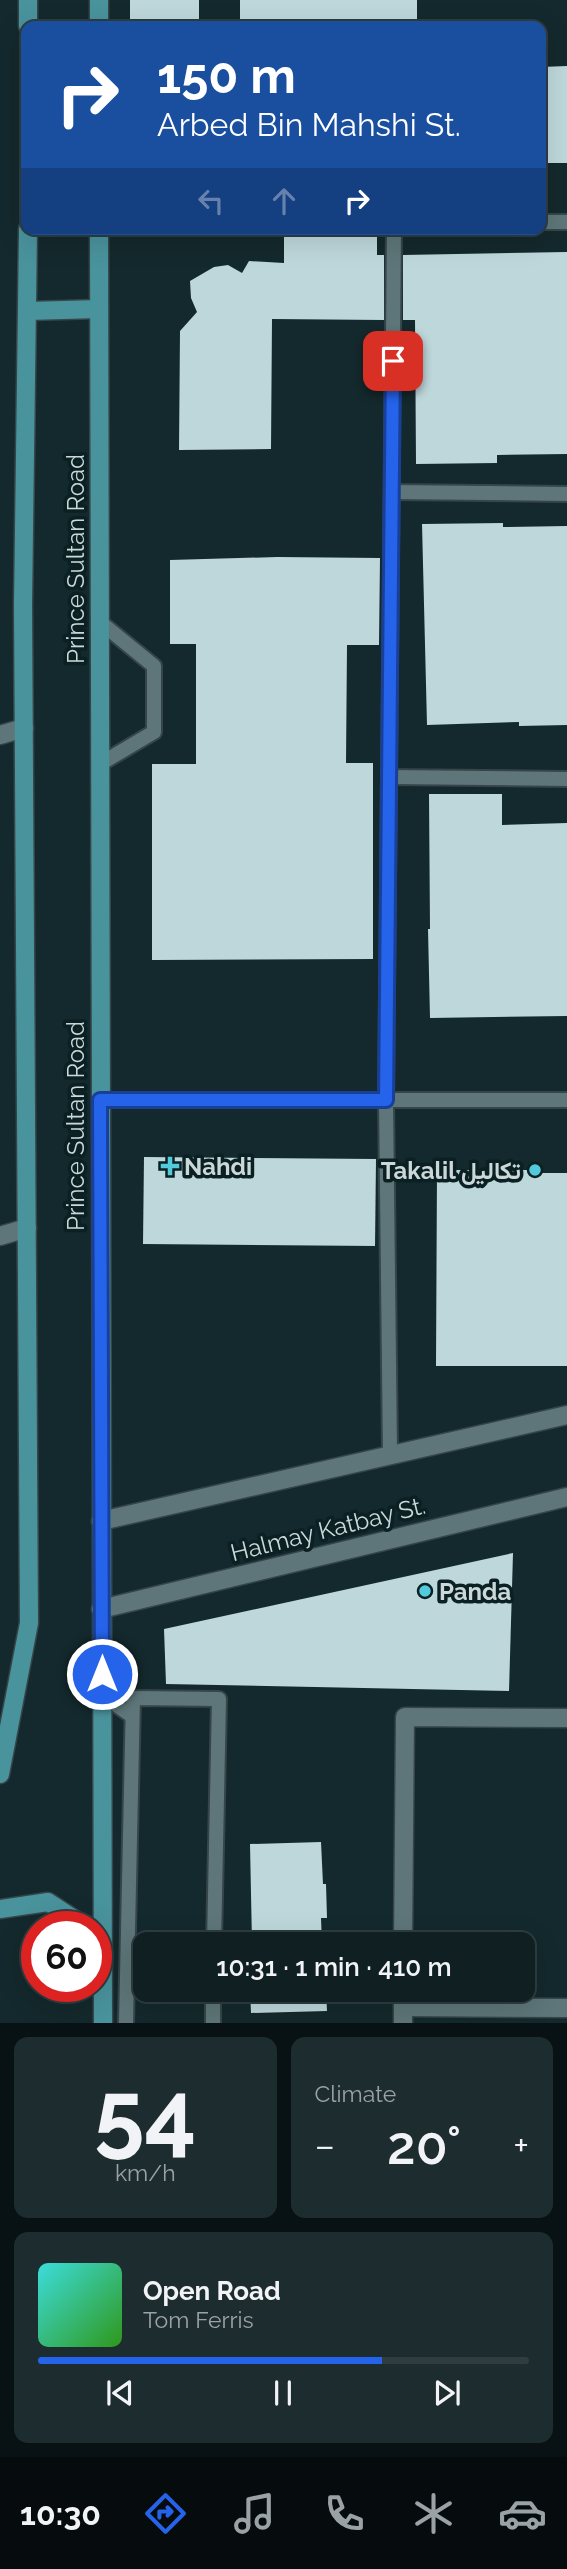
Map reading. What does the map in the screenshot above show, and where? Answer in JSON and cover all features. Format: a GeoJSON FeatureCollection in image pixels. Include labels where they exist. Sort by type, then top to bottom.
{"type":"FeatureCollection","features":[{"type":"Feature","properties":{"kind":"main road"},"geometry":{"type":"LineString","coordinates":[[28,0],[28,21]]}},
{"type":"Feature","properties":{"kind":"main road"},"geometry":{"type":"LineString","coordinates":[[99,0],[99,21]]}},
{"type":"Feature","properties":{"kind":"main road","name":"Prince Sultan Road"},"geometry":{"type":"LineString","coordinates":[[0,1774],[29,1623],[23,605],[28,235]]}},
{"type":"Feature","properties":{"kind":"main road","name":"Prince Sultan Road"},"geometry":{"type":"LineString","coordinates":[[99,235],[102,1695],[100,1911]]}},
{"type":"Feature","properties":{"kind":"main road"},"geometry":{"type":"LineString","coordinates":[[28,312],[99,309]]}},
{"type":"Feature","properties":{"kind":"main road"},"geometry":{"type":"LineString","coordinates":[[0,1909],[48,1902],[62,1911]]}},
{"type":"Feature","properties":{"kind":"main road","name":"Prince Sultan Road"},"geometry":{"type":"LineString","coordinates":[[101,2002],[103,2023]]}},
{"type":"Feature","properties":{"kind":"street"},"geometry":{"type":"LineString","coordinates":[[0,735],[24,728]]}},
{"type":"Feature","properties":{"kind":"street"},"geometry":{"type":"LineString","coordinates":[[0,1236],[27,1228]]}},
{"type":"Feature","properties":{"kind":"street"},"geometry":{"type":"LineString","coordinates":[[101,1521],[567,1415]]}},
{"type":"Feature","properties":{"kind":"street","name":"Halmay Katbay St."},"geometry":{"type":"LineString","coordinates":[[101,1609],[567,1497]]}},
{"type":"Feature","properties":{"kind":"street"},"geometry":{"type":"LineString","coordinates":[[403,1932],[405,1717],[567,1718]]}},
{"type":"Feature","properties":{"kind":"street"},"geometry":{"type":"LineString","coordinates":[[403,2007],[567,2008]]}},
{"type":"Feature","properties":{"kind":"lane"},"geometry":{"type":"LineString","coordinates":[[546,222],[567,222]]}},
{"type":"Feature","properties":{"kind":"lane"},"geometry":{"type":"LineString","coordinates":[[390,1454],[386,1100],[394,235]]}},
{"type":"Feature","properties":{"kind":"lane"},"geometry":{"type":"LineString","coordinates":[[392,492],[567,494]]}},
{"type":"Feature","properties":{"kind":"lane"},"geometry":{"type":"LineString","coordinates":[[100,622],[154,666],[154,732],[100,765]]}},
{"type":"Feature","properties":{"kind":"lane"},"geometry":{"type":"LineString","coordinates":[[389,777],[567,779]]}},
{"type":"Feature","properties":{"kind":"lane"},"geometry":{"type":"LineString","coordinates":[[100,1100],[567,1100]]}},
{"type":"Feature","properties":{"kind":"lane"},"geometry":{"type":"LineString","coordinates":[[102,1695],[132,1716]]}},
{"type":"Feature","properties":{"kind":"lane"},"geometry":{"type":"LineString","coordinates":[[126,2023],[133,1698],[219,1699],[214,1932]]}},
{"type":"Feature","properties":{"kind":"lane"},"geometry":{"type":"LineString","coordinates":[[212,2023],[213,2002]]}},
{"type":"Feature","properties":{"kind":"building"},"geometry":{"type":"Polygon","coordinates":[[[130,0],[199,0],[199,21],[130,21],[130,0]]]}},
{"type":"Feature","properties":{"kind":"building"},"geometry":{"type":"Polygon","coordinates":[[[240,0],[417,0],[417,21],[240,21],[240,0]]]}},
{"type":"Feature","properties":{"kind":"building"},"geometry":{"type":"Polygon","coordinates":[[[567,66],[567,163],[546,163],[546,67],[567,66]]]}},
{"type":"Feature","properties":{"kind":"building"},"geometry":{"type":"Polygon","coordinates":[[[284,235],[377,235],[377,255],[384,255],[384,320],[272,319],[271,449],[179,450],[180,331],[197,312],[191,298],[190,281],[214,267],[228,265],[242,273],[249,261],[284,263],[284,235]]]}},
{"type":"Feature","properties":{"kind":"building"},"geometry":{"type":"Polygon","coordinates":[[[567,252],[567,454],[497,455],[497,463],[416,464],[415,320],[403,320],[403,255],[567,252]]]}},
{"type":"Feature","properties":{"kind":"building"},"geometry":{"type":"Polygon","coordinates":[[[503,523],[503,527],[567,526],[567,725],[519,726],[519,722],[427,725],[422,524],[503,523]]]}},
{"type":"Feature","properties":{"kind":"building"},"geometry":{"type":"Polygon","coordinates":[[[380,558],[379,645],[347,645],[346,763],[373,763],[373,959],[152,960],[152,764],[196,764],[196,644],[170,644],[170,560],[380,558]]]}},
{"type":"Feature","properties":{"kind":"building"},"geometry":{"type":"Polygon","coordinates":[[[429,794],[502,794],[502,825],[567,823],[567,1016],[430,1018],[429,794]]]}},
{"type":"Feature","properties":{"kind":"building"},"geometry":{"type":"Polygon","coordinates":[[[144,1157],[376,1159],[375,1246],[143,1244],[144,1157]]]}},
{"type":"Feature","properties":{"kind":"building"},"geometry":{"type":"Polygon","coordinates":[[[437,1170],[538,1170],[538,1173],[567,1173],[567,1366],[436,1366],[437,1170]]]}},
{"type":"Feature","properties":{"kind":"building","name":"Panda"},"geometry":{"type":"Polygon","coordinates":[[[513,1553],[509,1691],[166,1684],[164,1629],[513,1553]]]}},
{"type":"Feature","properties":{"kind":"building"},"geometry":{"type":"Polygon","coordinates":[[[321,1842],[327,1918],[321,1918],[322,1932],[252,1932],[250,1844],[321,1842]]]}},
{"type":"Feature","properties":{"kind":"building"},"geometry":{"type":"Polygon","coordinates":[[[251,2002],[327,2002],[327,2011],[251,2013],[251,2002]]]}},
{"type":"Feature","properties":{"kind":"place","name":"Nahdi"},"geometry":{"type":"Point","coordinates":[170,1166]}},
{"type":"Feature","properties":{"kind":"place","name":"Takalil تكاليل"},"geometry":{"type":"Point","coordinates":[535,1170]}},
{"type":"Feature","properties":{"kind":"place","name":"Panda"},"geometry":{"type":"Point","coordinates":[425,1591]}},
{"type":"Feature","properties":{"kind":"route"},"geometry":{"type":"LineString","coordinates":[[102,1674],[100,1100],[386,1100],[393,361]]}}]}
